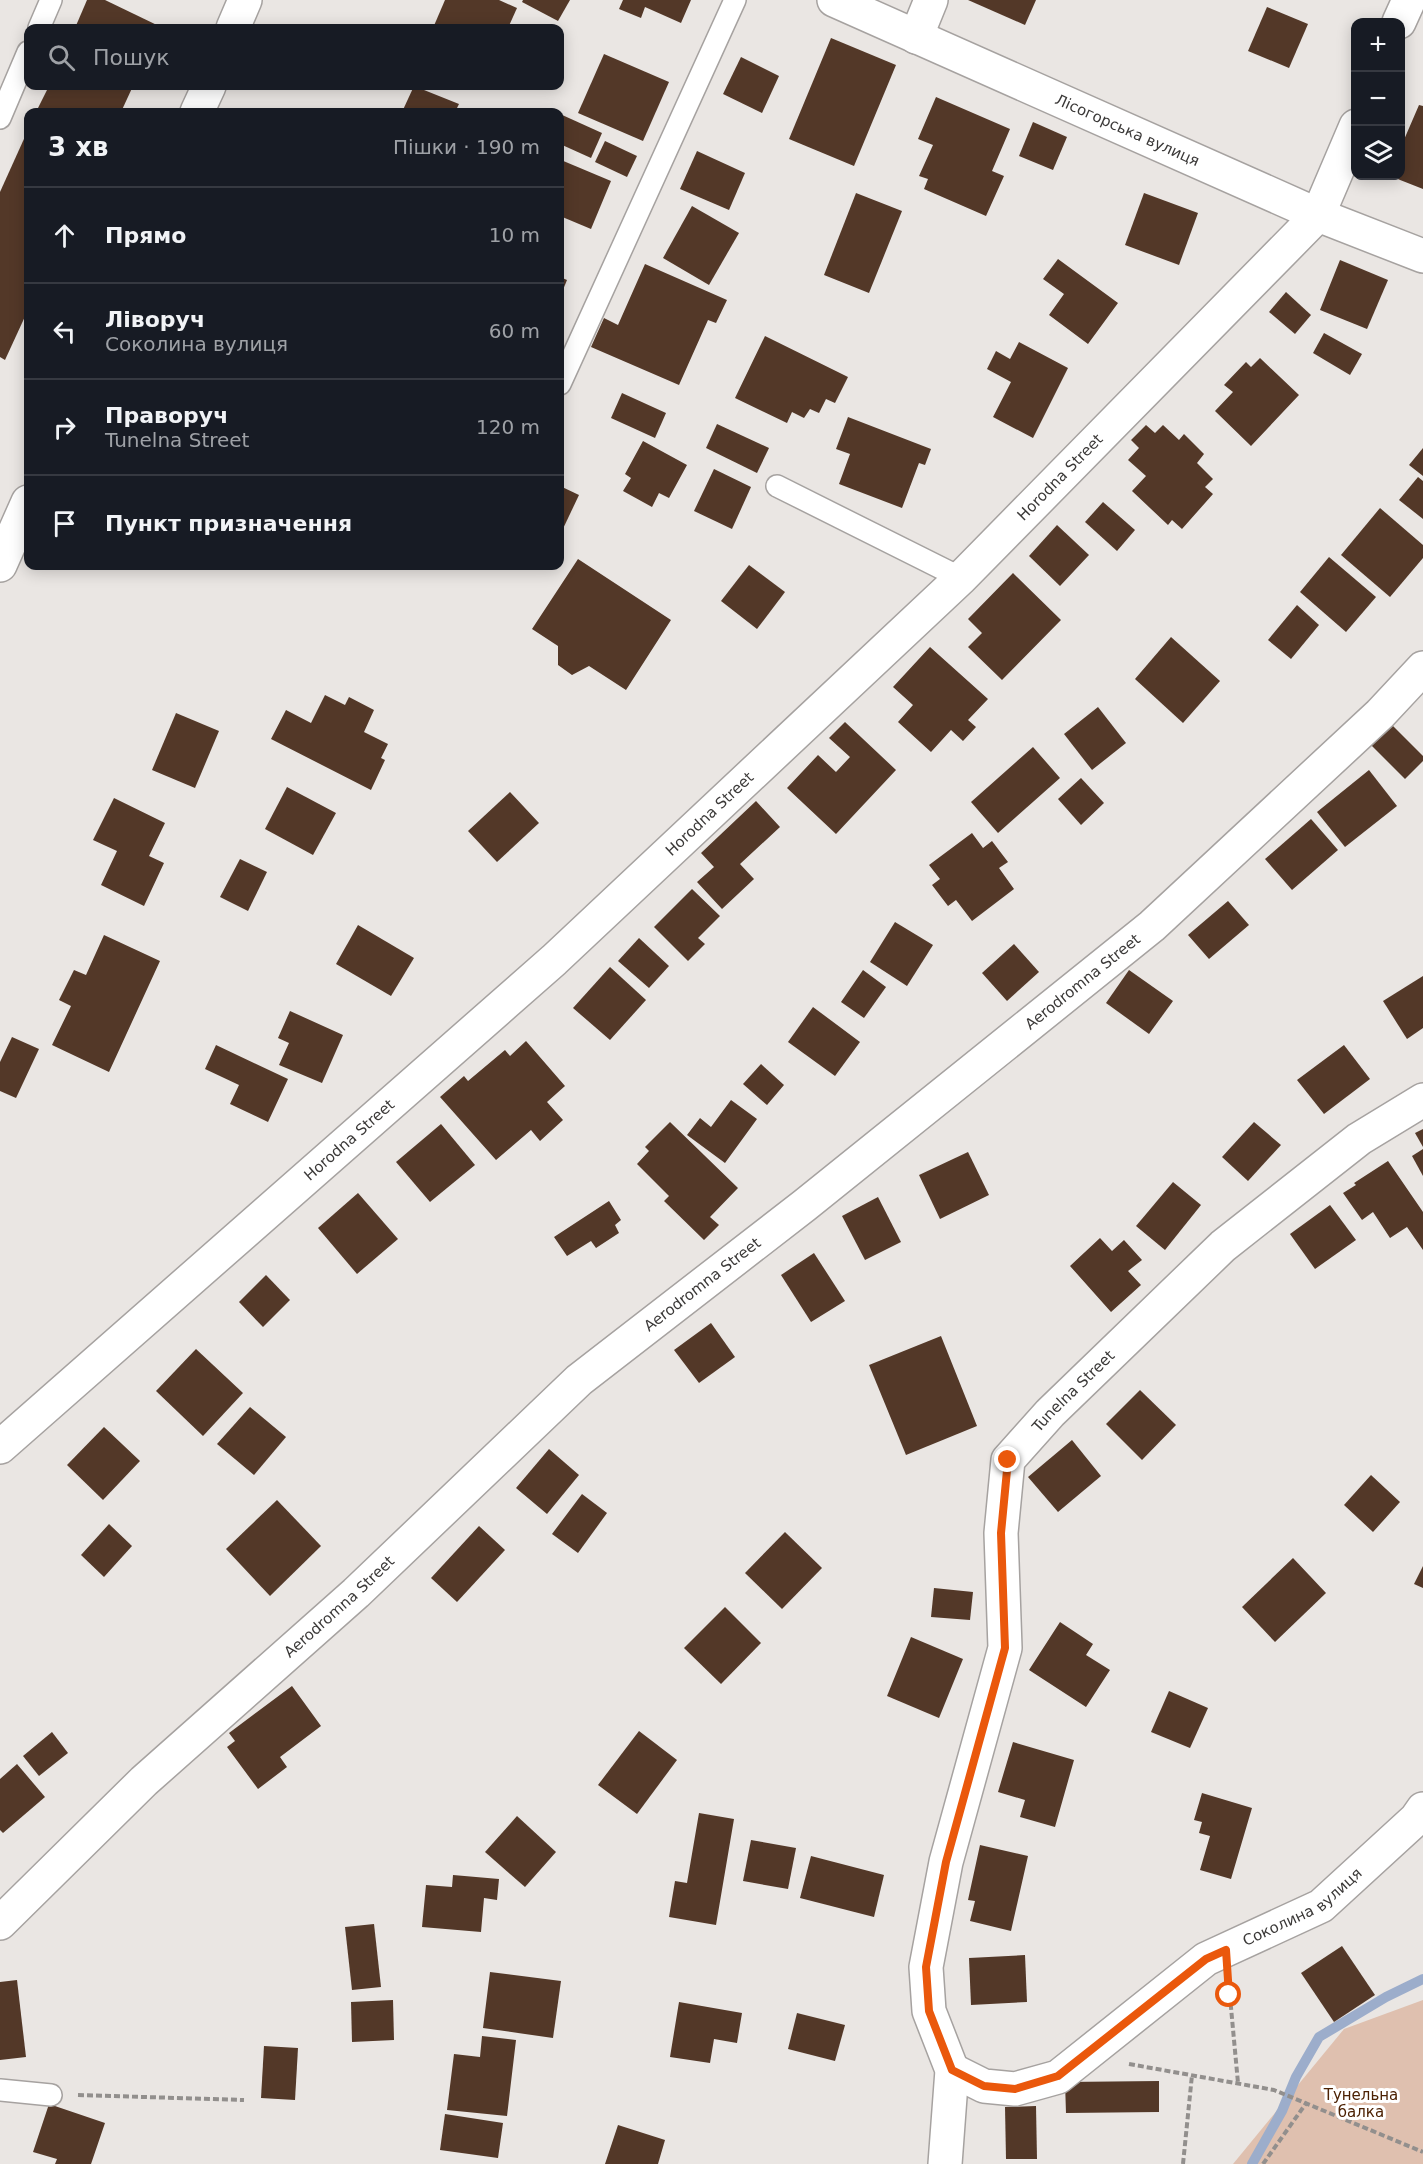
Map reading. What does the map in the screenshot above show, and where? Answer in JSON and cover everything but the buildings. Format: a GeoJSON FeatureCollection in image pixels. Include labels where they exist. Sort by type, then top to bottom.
{"type":"FeatureCollection","features":[{"type":"Feature","properties":{"kind":"street","name":"Лісогорська вулиця"},"geometry":{"type":"LineString","coordinates":[[834,0],[1318,215],[1423,256]]}},
{"type":"Feature","properties":{"kind":"street"},"geometry":{"type":"LineString","coordinates":[[916,37],[931,0]]}},
{"type":"Feature","properties":{"kind":"street"},"geometry":{"type":"LineString","coordinates":[[1401,18],[1409,0]]}},
{"type":"Feature","properties":{"kind":"street"},"geometry":{"type":"LineString","coordinates":[[199,108],[207,90]]}},
{"type":"Feature","properties":{"kind":"street","name":"Horodna Street"},"geometry":{"type":"LineString","coordinates":[[0,1447],[554,960],[961,578],[1318,215],[1351,138]]}},
{"type":"Feature","properties":{"kind":"street"},"geometry":{"type":"LineString","coordinates":[[0,565],[24,511]]}},
{"type":"Feature","properties":{"kind":"street","name":"Aerodromna Street"},"geometry":{"type":"LineString","coordinates":[[0,1923],[144,1781],[356,1593],[579,1380],[814,1197],[1152,926],[1380,714],[1423,668]]}},
{"type":"Feature","properties":{"kind":"street","name":"Tunelna Street"},"geometry":{"type":"LineString","coordinates":[[945,2164],[952,2070],[929,2011],[926,1967],[946,1862],[1005,1648],[1001,1533],[1008,1460],[1050,1413],[1223,1246],[1359,1139],[1423,1100]]}},
{"type":"Feature","properties":{"kind":"street","name":"Соколина вулиця"},"geometry":{"type":"LineString","coordinates":[[952,2070],[984,2086],[1015,2089],[1058,2076],[1206,1959],[1321,1906],[1423,1809]]}},
{"type":"Feature","properties":{"kind":"lane"},"geometry":{"type":"LineString","coordinates":[[41,24],[51,0]]}},
{"type":"Feature","properties":{"kind":"lane"},"geometry":{"type":"LineString","coordinates":[[564,375],[735,0]]}},
{"type":"Feature","properties":{"kind":"lane"},"geometry":{"type":"LineString","coordinates":[[0,118],[24,61]]}},
{"type":"Feature","properties":{"kind":"lane"},"geometry":{"type":"LineString","coordinates":[[777,486],[961,578]]}},
{"type":"Feature","properties":{"kind":"lane"},"geometry":{"type":"LineString","coordinates":[[0,2090],[51,2094]]}},
{"type":"Feature","properties":{"kind":"path"},"geometry":{"type":"LineString","coordinates":[[1226,1950],[1238,2083]]}},
{"type":"Feature","properties":{"kind":"path"},"geometry":{"type":"LineString","coordinates":[[1083,2056],[1274,2090],[1294,2096],[1423,2152]]}},
{"type":"Feature","properties":{"kind":"path"},"geometry":{"type":"LineString","coordinates":[[1183,2164],[1192,2075]]}},
{"type":"Feature","properties":{"kind":"path"},"geometry":{"type":"LineString","coordinates":[[51,2094],[244,2100]]}},
{"type":"Feature","properties":{"kind":"path"},"geometry":{"type":"LineString","coordinates":[[1263,2164],[1307,2102]]}},
{"type":"Feature","properties":{"kind":"green space","name":"Тунельна балка"},"geometry":{"type":"Polygon","coordinates":[[[1423,2000],[1423,2164],[1233,2164],[1344,2029],[1423,2000]]]}},
{"type":"Feature","properties":{"kind":"waterway"},"geometry":{"type":"LineString","coordinates":[[1252,2164],[1282,2111],[1296,2077],[1319,2037],[1386,1997],[1423,1979]]}},
{"type":"Feature","properties":{"kind":"route"},"geometry":{"type":"LineString","coordinates":[[1008,1460],[1001,1533],[1005,1648],[946,1862],[926,1967],[929,2011],[952,2070],[984,2086],[1015,2089],[1058,2076],[1206,1959],[1226,1950],[1229,1995]]}}]}
